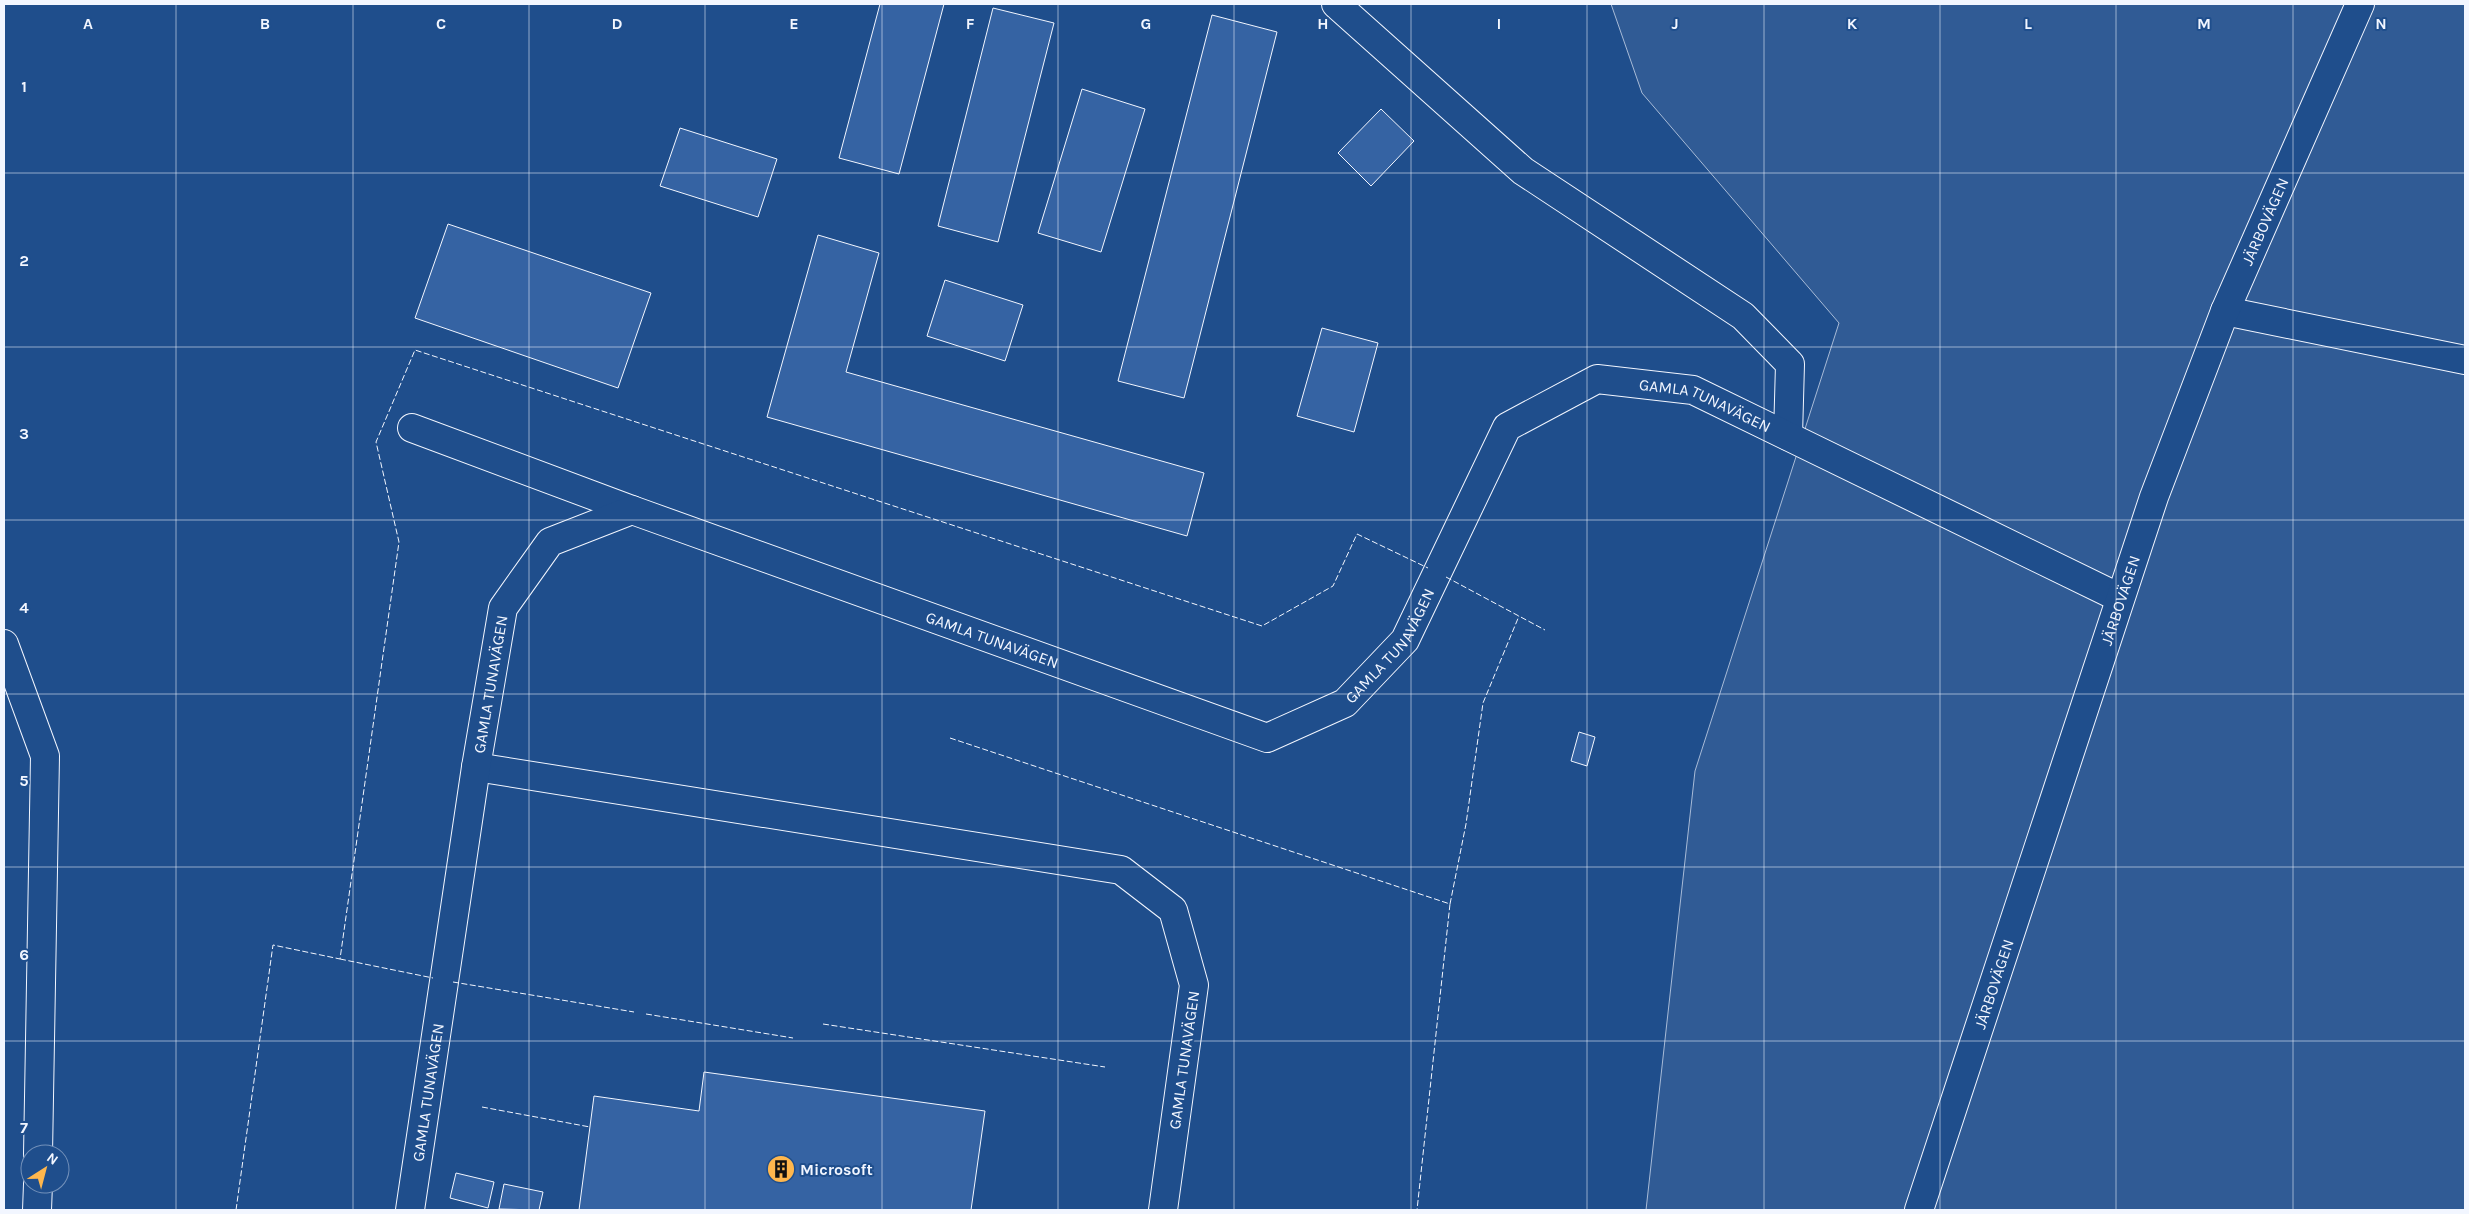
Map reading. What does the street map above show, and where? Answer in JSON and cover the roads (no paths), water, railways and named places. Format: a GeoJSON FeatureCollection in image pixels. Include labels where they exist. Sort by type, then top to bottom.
{"type":"FeatureCollection","features":[{"type":"Feature","properties":{"kind":"main road"},"geometry":{"type":"LineString","coordinates":[[1336,4],[1523,171],[1743,316],[1790,364],[1788,436]]}},
{"type":"Feature","properties":{"kind":"main road","name":"JÄRBOVÄGEN"},"geometry":{"type":"LineString","coordinates":[[1919,1210],[2154,497],[2225,311],[2360,4]]}},
{"type":"Feature","properties":{"kind":"main road"},"geometry":{"type":"LineString","coordinates":[[2225,311],[2465,360]]}},
{"type":"Feature","properties":{"kind":"main road","name":"GAMLA TUNAVÄGEN"},"geometry":{"type":"LineString","coordinates":[[410,1210],[476,767],[503,608],[550,542],[632,510],[1267,738],[1345,703],[1405,640],[1507,427],[1597,379],[1693,390],[2120,598]]}},
{"type":"Feature","properties":{"kind":"main road"},"geometry":{"type":"LineString","coordinates":[[412,428],[632,510]]}},
{"type":"Feature","properties":{"kind":"main road"},"geometry":{"type":"LineString","coordinates":[[4,644],[45,756],[38,1144]]}},
{"type":"Feature","properties":{"kind":"main road","name":"GAMLA TUNAVÄGEN"},"geometry":{"type":"LineString","coordinates":[[476,767],[1121,870],[1173,910],[1194,985],[1163,1210]]}},
{"type":"Feature","properties":{"kind":"main road"},"geometry":{"type":"LineString","coordinates":[[38,1194],[38,1210]]}},
{"type":"Feature","properties":{"kind":"place","name":"Microsoft"},"geometry":{"type":"Point","coordinates":[781,1169]}}]}
